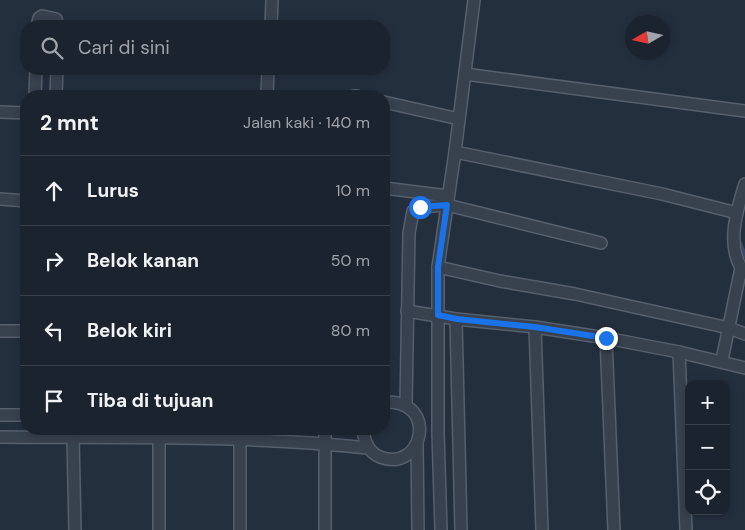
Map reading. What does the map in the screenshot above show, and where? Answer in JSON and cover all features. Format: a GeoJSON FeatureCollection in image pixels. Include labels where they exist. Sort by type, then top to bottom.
{"type":"FeatureCollection","features":[{"type":"Feature","properties":{"kind":"street"},"geometry":{"type":"LineString","coordinates":[[271,20],[272,0]]}},
{"type":"Feature","properties":{"kind":"street"},"geometry":{"type":"LineString","coordinates":[[441,530],[438,433],[438,267],[474,0]]}},
{"type":"Feature","properties":{"kind":"street"},"geometry":{"type":"LineString","coordinates":[[39,20],[42,16],[56,20]]}},
{"type":"Feature","properties":{"kind":"street"},"geometry":{"type":"LineString","coordinates":[[465,74],[745,111]]}},
{"type":"Feature","properties":{"kind":"street"},"geometry":{"type":"LineString","coordinates":[[35,90],[36,75]]}},
{"type":"Feature","properties":{"kind":"street"},"geometry":{"type":"LineString","coordinates":[[56,90],[57,75]]}},
{"type":"Feature","properties":{"kind":"street"},"geometry":{"type":"LineString","coordinates":[[267,90],[268,75]]}},
{"type":"Feature","properties":{"kind":"street"},"geometry":{"type":"LineString","coordinates":[[390,103],[459,119]]}},
{"type":"Feature","properties":{"kind":"street"},"geometry":{"type":"LineString","coordinates":[[0,112],[20,113]]}},
{"type":"Feature","properties":{"kind":"street"},"geometry":{"type":"LineString","coordinates":[[455,152],[662,194],[737,213]]}},
{"type":"Feature","properties":{"kind":"street"},"geometry":{"type":"LineString","coordinates":[[723,355],[743,270],[733,249],[737,213],[745,184]]}},
{"type":"Feature","properties":{"kind":"street"},"geometry":{"type":"LineString","coordinates":[[390,189],[447,201],[601,243]]}},
{"type":"Feature","properties":{"kind":"street"},"geometry":{"type":"LineString","coordinates":[[0,199],[20,201]]}},
{"type":"Feature","properties":{"kind":"street"},"geometry":{"type":"LineString","coordinates":[[406,405],[409,233],[412,211],[420,207],[447,201]]}},
{"type":"Feature","properties":{"kind":"street"},"geometry":{"type":"LineString","coordinates":[[438,267],[500,281],[574,294],[729,328],[745,334]]}},
{"type":"Feature","properties":{"kind":"street"},"geometry":{"type":"LineString","coordinates":[[407,311],[606,338],[679,352],[745,368]]}},
{"type":"Feature","properties":{"kind":"street"},"geometry":{"type":"LineString","coordinates":[[456,319],[461,530]]}},
{"type":"Feature","properties":{"kind":"street"},"geometry":{"type":"LineString","coordinates":[[535,327],[542,530]]}},
{"type":"Feature","properties":{"kind":"street"},"geometry":{"type":"LineString","coordinates":[[0,331],[20,331]]}},
{"type":"Feature","properties":{"kind":"street"},"geometry":{"type":"LineString","coordinates":[[606,338],[614,530]]}},
{"type":"Feature","properties":{"kind":"street"},"geometry":{"type":"LineString","coordinates":[[679,352],[686,530]]}},
{"type":"Feature","properties":{"kind":"street"},"geometry":{"type":"LineString","coordinates":[[390,402],[406,405],[414,413],[419,423],[420,432],[416,445],[418,530]]}},
{"type":"Feature","properties":{"kind":"street"},"geometry":{"type":"LineString","coordinates":[[0,415],[20,416]]}},
{"type":"Feature","properties":{"kind":"street"},"geometry":{"type":"LineString","coordinates":[[420,432],[438,433]]}},
{"type":"Feature","properties":{"kind":"street"},"geometry":{"type":"LineString","coordinates":[[0,436],[20,434]]}},
{"type":"Feature","properties":{"kind":"street"},"geometry":{"type":"LineString","coordinates":[[51,435],[73,437],[159,437],[325,444],[368,448]]}},
{"type":"Feature","properties":{"kind":"street"},"geometry":{"type":"LineString","coordinates":[[325,435],[325,530]]}},
{"type":"Feature","properties":{"kind":"street"},"geometry":{"type":"LineString","coordinates":[[363,435],[368,448],[377,456],[388,460],[409,454],[416,445]]}},
{"type":"Feature","properties":{"kind":"street"},"geometry":{"type":"LineString","coordinates":[[73,437],[75,530]]}},
{"type":"Feature","properties":{"kind":"street"},"geometry":{"type":"LineString","coordinates":[[159,437],[159,530]]}},
{"type":"Feature","properties":{"kind":"street"},"geometry":{"type":"LineString","coordinates":[[240,441],[240,530]]}},
{"type":"Feature","properties":{"kind":"waterway"},"geometry":{"type":"LineString","coordinates":[[738,239],[745,256]]}},
{"type":"Feature","properties":{"kind":"route"},"geometry":{"type":"LineString","coordinates":[[420,207],[447,205],[438,267],[438,315],[606,338]]}}]}
